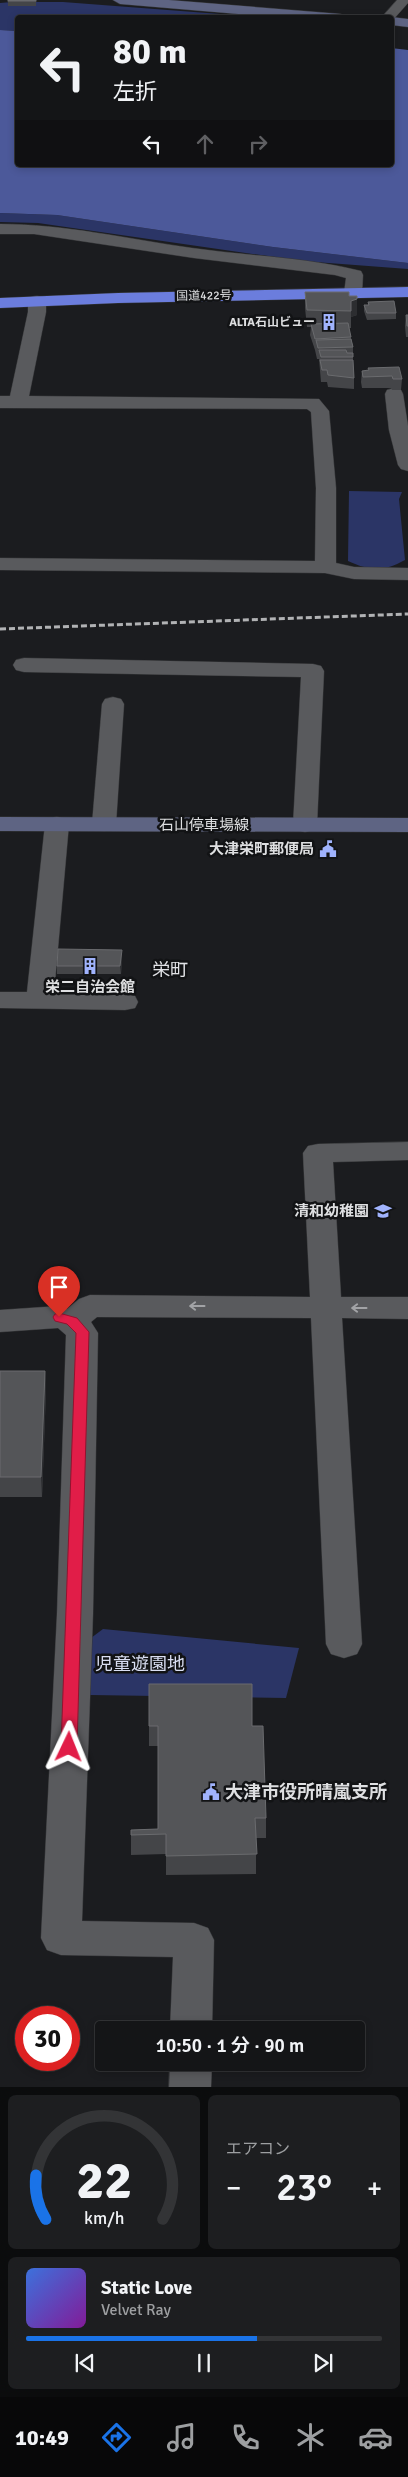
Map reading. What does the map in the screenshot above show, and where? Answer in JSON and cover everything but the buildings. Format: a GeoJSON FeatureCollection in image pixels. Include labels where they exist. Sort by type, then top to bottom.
{"type":"FeatureCollection","features":[{"type":"Feature","properties":{"kind":"highway","name":"国道422号"},"geometry":{"type":"LineString","coordinates":[[0,303],[408,292]]}},
{"type":"Feature","properties":{"kind":"main road"},"geometry":{"type":"LineString","coordinates":[[120,0],[304,15]]}},
{"type":"Feature","properties":{"kind":"main road"},"geometry":{"type":"LineString","coordinates":[[394,21],[408,23]]}},
{"type":"Feature","properties":{"kind":"main road","name":"石山停車場線"},"geometry":{"type":"LineString","coordinates":[[0,824],[408,825]]}},
{"type":"Feature","properties":{"kind":"street"},"geometry":{"type":"LineString","coordinates":[[390,15],[404,0]]}},
{"type":"Feature","properties":{"kind":"street"},"geometry":{"type":"LineString","coordinates":[[0,229],[34,229],[194,253],[336,270],[355,275],[353,293]]}},
{"type":"Feature","properties":{"kind":"street"},"geometry":{"type":"LineString","coordinates":[[9,402],[20,385],[37,312],[37,301]]}},
{"type":"Feature","properties":{"kind":"street"},"geometry":{"type":"LineString","coordinates":[[394,394],[399,430],[408,465]]}},
{"type":"Feature","properties":{"kind":"street"},"geometry":{"type":"LineString","coordinates":[[9,402],[312,404],[320,411],[326,488],[325,567]]}},
{"type":"Feature","properties":{"kind":"street"},"geometry":{"type":"LineString","coordinates":[[0,564],[325,567],[354,573],[408,574]]}},
{"type":"Feature","properties":{"kind":"street"},"geometry":{"type":"LineString","coordinates":[[24,665],[313,671],[305,825]]}},
{"type":"Feature","properties":{"kind":"street"},"geometry":{"type":"LineString","coordinates":[[104,824],[113,704]]}},
{"type":"Feature","properties":{"kind":"street"},"geometry":{"type":"LineString","coordinates":[[40,1001],[57,824]]}},
{"type":"Feature","properties":{"kind":"street"},"geometry":{"type":"LineString","coordinates":[[0,1000],[125,1002]]}},
{"type":"Feature","properties":{"kind":"street"},"geometry":{"type":"LineString","coordinates":[[344,1644],[318,1153],[408,1151]]}},
{"type":"Feature","properties":{"kind":"street"},"geometry":{"type":"LineString","coordinates":[[72,1321],[90,1306],[408,1308]]}},
{"type":"Feature","properties":{"kind":"street"},"geometry":{"type":"LineString","coordinates":[[0,1321],[59,1317],[72,1321],[82,1332],[74,1614],[61,1938],[194,1940],[191,2021]]}},
{"type":"Feature","properties":{"kind":"street"},"geometry":{"type":"LineString","coordinates":[[190,2071],[190,2087]]}},
{"type":"Feature","properties":{"kind":"green space"},"geometry":{"type":"Polygon","coordinates":[[[63,2],[233,15],[15,15],[15,31],[0,30],[0,3],[63,2]]]}},
{"type":"Feature","properties":{"kind":"green space"},"geometry":{"type":"Polygon","coordinates":[[[0,213],[57,215],[273,247],[408,263],[408,269],[302,261],[38,223],[0,222],[0,213]]]}},
{"type":"Feature","properties":{"kind":"green space"},"geometry":{"type":"Polygon","coordinates":[[[349,491],[402,492],[399,499],[405,560],[390,567],[376,569],[363,567],[348,561],[349,491]]]}},
{"type":"Feature","properties":{"kind":"green space","name":"児童遊園地"},"geometry":{"type":"Polygon","coordinates":[[[103,1629],[299,1648],[286,1698],[90,1695],[91,1638],[103,1629]]]}},
{"type":"Feature","properties":{"kind":"shaded area"},"geometry":{"type":"Polygon","coordinates":[[[0,30],[15,31],[15,167],[394,167],[394,48],[408,50],[408,263],[273,247],[57,215],[0,213],[0,30]]]}},
{"type":"Feature","properties":{"kind":"railway"},"geometry":{"type":"LineString","coordinates":[[0,629],[408,614]]}},
{"type":"Feature","properties":{"kind":"place","name":"ALTA石山ビュー"},"geometry":{"type":"Point","coordinates":[329,322]}},
{"type":"Feature","properties":{"kind":"place","name":"大津栄町郵便局"},"geometry":{"type":"Point","coordinates":[328,849]}},
{"type":"Feature","properties":{"kind":"place","name":"栄二自治会館"},"geometry":{"type":"Point","coordinates":[90,966]}},
{"type":"Feature","properties":{"kind":"place","name":"清和幼稚園"},"geometry":{"type":"Point","coordinates":[383,1211]}},
{"type":"Feature","properties":{"kind":"place","name":"大津市役所晴嵐支所"},"geometry":{"type":"Point","coordinates":[211,1792]}},
{"type":"Feature","properties":{"kind":"district","name":"栄町"},"geometry":{"type":"Point","coordinates":[170,970]}},
{"type":"Feature","properties":{"kind":"route"},"geometry":{"type":"LineString","coordinates":[[59,1317],[72,1321],[82,1332],[69,1747]]}}]}
